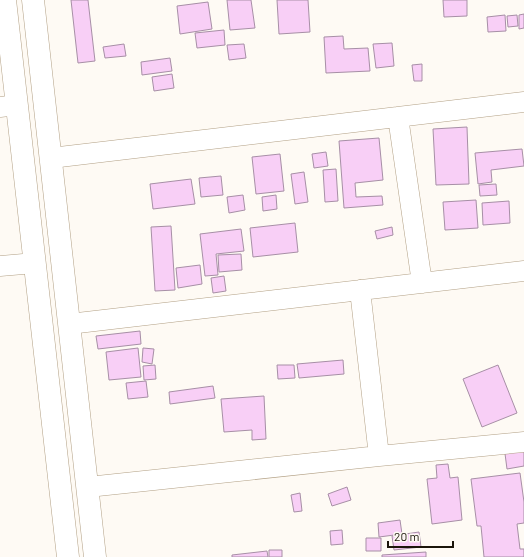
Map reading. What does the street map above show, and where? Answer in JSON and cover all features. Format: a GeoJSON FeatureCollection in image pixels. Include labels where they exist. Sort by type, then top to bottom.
{"type":"FeatureCollection","features":[{"type":"Feature","properties":{"kind":"main road"},"geometry":{"type":"LineString","coordinates":[[5,0],[9,106],[35,263],[68,557]]}},
{"type":"Feature","properties":{"kind":"main road"},"geometry":{"type":"LineString","coordinates":[[33,0],[95,557]]}},
{"type":"Feature","properties":{"kind":"street"},"geometry":{"type":"LineString","coordinates":[[51,158],[524,102]]}},
{"type":"Feature","properties":{"kind":"street"},"geometry":{"type":"LineString","coordinates":[[398,117],[422,282]]}},
{"type":"Feature","properties":{"kind":"street"},"geometry":{"type":"LineString","coordinates":[[0,266],[35,263]]}},
{"type":"Feature","properties":{"kind":"street"},"geometry":{"type":"LineString","coordinates":[[70,324],[524,271]]}},
{"type":"Feature","properties":{"kind":"street"},"geometry":{"type":"LineString","coordinates":[[360,290],[379,456]]}},
{"type":"Feature","properties":{"kind":"street"},"geometry":{"type":"LineString","coordinates":[[88,487],[524,442]]}},
{"type":"Feature","properties":{"kind":"building"},"geometry":{"type":"Polygon","coordinates":[[[71,0],[88,0],[95,61],[78,63],[71,0]]]}},
{"type":"Feature","properties":{"kind":"building"},"geometry":{"type":"Polygon","coordinates":[[[227,0],[251,0],[255,28],[230,30],[227,0]]]}},
{"type":"Feature","properties":{"kind":"building"},"geometry":{"type":"Polygon","coordinates":[[[277,0],[308,0],[310,32],[279,34],[277,0]]]}},
{"type":"Feature","properties":{"kind":"building"},"geometry":{"type":"Polygon","coordinates":[[[443,0],[467,0],[467,16],[444,17],[443,0]]]}},
{"type":"Feature","properties":{"kind":"building"},"geometry":{"type":"Polygon","coordinates":[[[208,2],[212,29],[180,34],[177,6],[208,2]]]}},
{"type":"Feature","properties":{"kind":"building"},"geometry":{"type":"Polygon","coordinates":[[[524,14],[524,28],[519,29],[519,15],[524,14]]]}},
{"type":"Feature","properties":{"kind":"building"},"geometry":{"type":"Polygon","coordinates":[[[505,15],[506,31],[488,32],[487,17],[505,15]]]}},
{"type":"Feature","properties":{"kind":"building"},"geometry":{"type":"Polygon","coordinates":[[[517,15],[518,26],[508,27],[507,16],[517,15]]]}},
{"type":"Feature","properties":{"kind":"building"},"geometry":{"type":"Polygon","coordinates":[[[224,30],[225,45],[197,48],[195,33],[224,30]]]}},
{"type":"Feature","properties":{"kind":"building"},"geometry":{"type":"Polygon","coordinates":[[[343,36],[344,49],[368,48],[370,71],[326,73],[324,37],[343,36]]]}},
{"type":"Feature","properties":{"kind":"building"},"geometry":{"type":"Polygon","coordinates":[[[392,43],[394,66],[376,68],[373,44],[392,43]]]}},
{"type":"Feature","properties":{"kind":"building"},"geometry":{"type":"Polygon","coordinates":[[[124,44],[126,56],[105,58],[103,47],[124,44]]]}},
{"type":"Feature","properties":{"kind":"building"},"geometry":{"type":"Polygon","coordinates":[[[244,44],[246,58],[229,60],[227,45],[244,44]]]}},
{"type":"Feature","properties":{"kind":"building"},"geometry":{"type":"Polygon","coordinates":[[[170,58],[172,71],[142,75],[141,62],[170,58]]]}},
{"type":"Feature","properties":{"kind":"building"},"geometry":{"type":"Polygon","coordinates":[[[422,64],[422,81],[414,81],[412,65],[422,64]]]}},
{"type":"Feature","properties":{"kind":"building"},"geometry":{"type":"Polygon","coordinates":[[[172,74],[174,88],[154,91],[152,77],[172,74]]]}},
{"type":"Feature","properties":{"kind":"building"},"geometry":{"type":"Polygon","coordinates":[[[467,127],[469,184],[436,185],[433,129],[467,127]]]}},
{"type":"Feature","properties":{"kind":"building"},"geometry":{"type":"Polygon","coordinates":[[[379,138],[383,180],[355,183],[356,197],[382,196],[383,205],[344,208],[339,141],[379,138]]]}},
{"type":"Feature","properties":{"kind":"building"},"geometry":{"type":"Polygon","coordinates":[[[522,149],[524,166],[491,170],[492,182],[478,184],[475,153],[522,149]]]}},
{"type":"Feature","properties":{"kind":"building"},"geometry":{"type":"Polygon","coordinates":[[[326,152],[328,166],[314,168],[312,154],[326,152]]]}},
{"type":"Feature","properties":{"kind":"building"},"geometry":{"type":"Polygon","coordinates":[[[280,154],[284,191],[256,194],[252,157],[280,154]]]}},
{"type":"Feature","properties":{"kind":"building"},"geometry":{"type":"Polygon","coordinates":[[[336,169],[338,201],[325,202],[323,170],[336,169]]]}},
{"type":"Feature","properties":{"kind":"building"},"geometry":{"type":"Polygon","coordinates":[[[304,172],[308,202],[295,204],[291,174],[304,172]]]}},
{"type":"Feature","properties":{"kind":"building"},"geometry":{"type":"Polygon","coordinates":[[[221,176],[223,195],[201,197],[199,178],[221,176]]]}},
{"type":"Feature","properties":{"kind":"building"},"geometry":{"type":"Polygon","coordinates":[[[191,179],[195,204],[153,209],[150,184],[191,179]]]}},
{"type":"Feature","properties":{"kind":"building"},"geometry":{"type":"Polygon","coordinates":[[[496,184],[497,195],[480,196],[479,185],[496,184]]]}},
{"type":"Feature","properties":{"kind":"building"},"geometry":{"type":"Polygon","coordinates":[[[243,195],[245,210],[229,213],[227,197],[243,195]]]}},
{"type":"Feature","properties":{"kind":"building"},"geometry":{"type":"Polygon","coordinates":[[[276,195],[277,209],[263,211],[262,197],[276,195]]]}},
{"type":"Feature","properties":{"kind":"building"},"geometry":{"type":"Polygon","coordinates":[[[476,200],[478,228],[445,230],[443,202],[476,200]]]}},
{"type":"Feature","properties":{"kind":"building"},"geometry":{"type":"Polygon","coordinates":[[[509,201],[510,223],[483,225],[482,203],[509,201]]]}},
{"type":"Feature","properties":{"kind":"building"},"geometry":{"type":"Polygon","coordinates":[[[295,223],[298,252],[253,257],[250,228],[295,223]]]}},
{"type":"Feature","properties":{"kind":"building"},"geometry":{"type":"Polygon","coordinates":[[[171,226],[175,290],[155,291],[151,227],[171,226]]]}},
{"type":"Feature","properties":{"kind":"building"},"geometry":{"type":"Polygon","coordinates":[[[392,227],[393,235],[377,239],[375,231],[392,227]]]}},
{"type":"Feature","properties":{"kind":"building"},"geometry":{"type":"Polygon","coordinates":[[[241,229],[244,251],[216,254],[218,275],[205,276],[200,234],[241,229]]]}},
{"type":"Feature","properties":{"kind":"building"},"geometry":{"type":"Polygon","coordinates":[[[241,254],[242,270],[219,272],[218,255],[241,254]]]}},
{"type":"Feature","properties":{"kind":"building"},"geometry":{"type":"Polygon","coordinates":[[[200,265],[202,284],[178,288],[176,268],[200,265]]]}},
{"type":"Feature","properties":{"kind":"building"},"geometry":{"type":"Polygon","coordinates":[[[224,276],[226,291],[213,293],[211,278],[224,276]]]}},
{"type":"Feature","properties":{"kind":"building"},"geometry":{"type":"Polygon","coordinates":[[[140,331],[141,344],[98,349],[96,336],[140,331]]]}},
{"type":"Feature","properties":{"kind":"building"},"geometry":{"type":"Polygon","coordinates":[[[138,348],[141,377],[109,380],[106,352],[138,348]]]}},
{"type":"Feature","properties":{"kind":"building"},"geometry":{"type":"Polygon","coordinates":[[[143,348],[154,349],[152,364],[142,362],[143,348]]]}},
{"type":"Feature","properties":{"kind":"building"},"geometry":{"type":"Polygon","coordinates":[[[343,360],[344,374],[299,378],[297,364],[343,360]]]}},
{"type":"Feature","properties":{"kind":"building"},"geometry":{"type":"Polygon","coordinates":[[[155,365],[156,379],[144,380],[143,366],[155,365]]]}},
{"type":"Feature","properties":{"kind":"building"},"geometry":{"type":"Polygon","coordinates":[[[277,365],[294,365],[295,378],[278,379],[277,365]]]}},
{"type":"Feature","properties":{"kind":"building"},"geometry":{"type":"Polygon","coordinates":[[[498,365],[517,413],[482,427],[463,379],[498,365]]]}},
{"type":"Feature","properties":{"kind":"building"},"geometry":{"type":"Polygon","coordinates":[[[146,381],[148,397],[128,399],[126,383],[146,381]]]}},
{"type":"Feature","properties":{"kind":"building"},"geometry":{"type":"Polygon","coordinates":[[[213,386],[215,398],[170,404],[169,392],[213,386]]]}},
{"type":"Feature","properties":{"kind":"building"},"geometry":{"type":"Polygon","coordinates":[[[264,396],[266,439],[252,440],[252,430],[224,432],[221,399],[264,396]]]}},
{"type":"Feature","properties":{"kind":"building"},"geometry":{"type":"Polygon","coordinates":[[[524,443],[524,466],[507,469],[504,446],[524,443]]]}},
{"type":"Feature","properties":{"kind":"building"},"geometry":{"type":"Polygon","coordinates":[[[448,464],[450,478],[458,477],[462,520],[432,524],[427,479],[437,478],[436,465],[448,464]]]}},
{"type":"Feature","properties":{"kind":"building"},"geometry":{"type":"Polygon","coordinates":[[[520,473],[524,502],[524,523],[517,524],[520,549],[524,549],[524,557],[484,557],[481,526],[477,526],[471,479],[520,473]]]}},
{"type":"Feature","properties":{"kind":"building"},"geometry":{"type":"Polygon","coordinates":[[[347,487],[351,500],[332,506],[328,494],[347,487]]]}},
{"type":"Feature","properties":{"kind":"building"},"geometry":{"type":"Polygon","coordinates":[[[300,493],[302,511],[294,512],[291,495],[300,493]]]}},
{"type":"Feature","properties":{"kind":"building"},"geometry":{"type":"Polygon","coordinates":[[[400,520],[402,534],[379,537],[378,523],[400,520]]]}},
{"type":"Feature","properties":{"kind":"building"},"geometry":{"type":"Polygon","coordinates":[[[342,530],[343,544],[331,545],[330,531],[342,530]]]}},
{"type":"Feature","properties":{"kind":"building"},"geometry":{"type":"Polygon","coordinates":[[[419,532],[421,547],[394,550],[392,536],[419,532]]]}},
{"type":"Feature","properties":{"kind":"building"},"geometry":{"type":"Polygon","coordinates":[[[366,538],[381,538],[381,551],[366,551],[366,538]]]}},
{"type":"Feature","properties":{"kind":"building"},"geometry":{"type":"Polygon","coordinates":[[[269,550],[282,550],[282,557],[269,557],[269,550]]]}},
{"type":"Feature","properties":{"kind":"building"},"geometry":{"type":"Polygon","coordinates":[[[267,551],[268,557],[232,557],[232,555],[267,551]]]}},
{"type":"Feature","properties":{"kind":"building"},"geometry":{"type":"Polygon","coordinates":[[[426,552],[426,557],[382,557],[382,555],[426,552]]]}}]}
